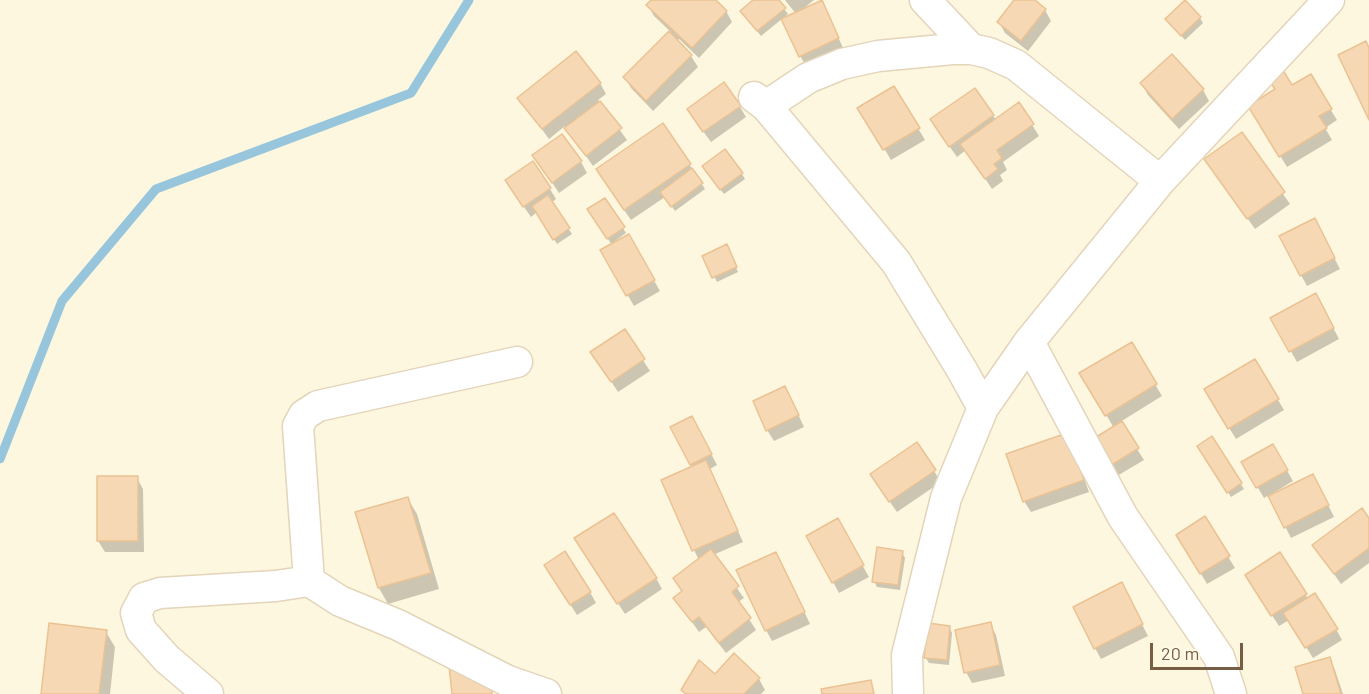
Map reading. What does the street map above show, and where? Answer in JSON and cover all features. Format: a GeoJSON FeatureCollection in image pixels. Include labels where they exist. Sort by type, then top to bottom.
{"type":"FeatureCollection","features":[{"type":"Feature","properties":{"kind":"street"},"geometry":{"type":"LineString","coordinates":[[925,0],[971,49]]}},
{"type":"Feature","properties":{"kind":"street"},"geometry":{"type":"LineString","coordinates":[[908,694],[907,656],[946,498],[983,408],[1029,342],[1160,181],[1329,0]]}},
{"type":"Feature","properties":{"kind":"street"},"geometry":{"type":"LineString","coordinates":[[983,408],[896,262],[760,102],[842,64],[878,57],[971,49],[989,53],[1016,65],[1160,181]]}},
{"type":"Feature","properties":{"kind":"street"},"geometry":{"type":"LineString","coordinates":[[1029,342],[1123,517],[1219,657],[1231,694]]}},
{"type":"Feature","properties":{"kind":"street"},"geometry":{"type":"LineString","coordinates":[[309,581],[298,426],[304,415],[318,406],[517,362]]}},
{"type":"Feature","properties":{"kind":"street"},"geometry":{"type":"LineString","coordinates":[[208,694],[167,659],[141,630],[136,613],[144,598],[160,593],[276,586],[309,581],[340,601],[398,625],[508,681],[546,694]]}},
{"type":"Feature","properties":{"kind":"building"},"geometry":{"type":"Polygon","coordinates":[[[651,0],[716,0],[727,11],[692,48],[646,5],[651,0]]]}},
{"type":"Feature","properties":{"kind":"building"},"geometry":{"type":"Polygon","coordinates":[[[753,0],[779,0],[786,8],[757,31],[740,11],[753,0]]]}},
{"type":"Feature","properties":{"kind":"building"},"geometry":{"type":"Polygon","coordinates":[[[822,0],[839,38],[799,57],[781,19],[822,0]]]}},
{"type":"Feature","properties":{"kind":"building"},"geometry":{"type":"Polygon","coordinates":[[[1014,0],[1035,0],[1046,9],[1021,41],[997,22],[1014,0]]]}},
{"type":"Feature","properties":{"kind":"building"},"geometry":{"type":"Polygon","coordinates":[[[1185,0],[1201,17],[1181,36],[1165,19],[1185,0]]]}},
{"type":"Feature","properties":{"kind":"building"},"geometry":{"type":"Polygon","coordinates":[[[669,31],[692,55],[646,101],[623,77],[669,31]]]}},
{"type":"Feature","properties":{"kind":"building"},"geometry":{"type":"Polygon","coordinates":[[[1366,41],[1369,48],[1369,120],[1338,55],[1366,41]]]}},
{"type":"Feature","properties":{"kind":"building"},"geometry":{"type":"Polygon","coordinates":[[[576,51],[601,83],[542,129],[517,98],[576,51]]]}},
{"type":"Feature","properties":{"kind":"building"},"geometry":{"type":"Polygon","coordinates":[[[1172,54],[1204,89],[1172,119],[1140,83],[1172,54]]]}},
{"type":"Feature","properties":{"kind":"building"},"geometry":{"type":"Polygon","coordinates":[[[1281,67],[1292,85],[1311,74],[1332,109],[1319,116],[1327,128],[1279,157],[1248,106],[1275,89],[1266,76],[1281,67]]]}},
{"type":"Feature","properties":{"kind":"building"},"geometry":{"type":"Polygon","coordinates":[[[724,82],[741,106],[703,132],[687,109],[724,82]]]}},
{"type":"Feature","properties":{"kind":"building"},"geometry":{"type":"Polygon","coordinates":[[[894,86],[920,128],[883,150],[857,108],[894,86]]]}},
{"type":"Feature","properties":{"kind":"building"},"geometry":{"type":"Polygon","coordinates":[[[975,88],[994,115],[949,147],[930,119],[975,88]]]}},
{"type":"Feature","properties":{"kind":"building"},"geometry":{"type":"Polygon","coordinates":[[[600,101],[622,128],[586,156],[564,128],[600,101]]]}},
{"type":"Feature","properties":{"kind":"building"},"geometry":{"type":"Polygon","coordinates":[[[1019,102],[1034,124],[997,150],[1002,158],[994,164],[998,169],[985,179],[960,144],[1019,102]]]}},
{"type":"Feature","properties":{"kind":"building"},"geometry":{"type":"Polygon","coordinates":[[[663,123],[691,164],[624,210],[596,169],[663,123]]]}},
{"type":"Feature","properties":{"kind":"building"},"geometry":{"type":"Polygon","coordinates":[[[1242,132],[1285,192],[1247,219],[1204,159],[1242,132]]]}},
{"type":"Feature","properties":{"kind":"building"},"geometry":{"type":"Polygon","coordinates":[[[562,134],[582,161],[552,183],[532,155],[562,134]]]}},
{"type":"Feature","properties":{"kind":"building"},"geometry":{"type":"Polygon","coordinates":[[[725,149],[743,173],[720,190],[702,166],[725,149]]]}},
{"type":"Feature","properties":{"kind":"building"},"geometry":{"type":"Polygon","coordinates":[[[533,161],[551,188],[523,207],[505,180],[533,161]]]}},
{"type":"Feature","properties":{"kind":"building"},"geometry":{"type":"Polygon","coordinates":[[[692,168],[703,183],[671,207],[660,192],[692,168]]]}},
{"type":"Feature","properties":{"kind":"building"},"geometry":{"type":"Polygon","coordinates":[[[548,195],[570,228],[553,240],[532,206],[548,195]]]}},
{"type":"Feature","properties":{"kind":"building"},"geometry":{"type":"Polygon","coordinates":[[[605,198],[625,227],[607,239],[587,209],[605,198]]]}},
{"type":"Feature","properties":{"kind":"building"},"geometry":{"type":"Polygon","coordinates":[[[1315,218],[1335,258],[1300,276],[1279,236],[1315,218]]]}},
{"type":"Feature","properties":{"kind":"building"},"geometry":{"type":"Polygon","coordinates":[[[629,234],[655,280],[626,296],[600,250],[629,234]]]}},
{"type":"Feature","properties":{"kind":"building"},"geometry":{"type":"Polygon","coordinates":[[[727,244],[737,267],[712,278],[702,256],[727,244]]]}},
{"type":"Feature","properties":{"kind":"building"},"geometry":{"type":"Polygon","coordinates":[[[1316,293],[1334,328],[1289,352],[1270,318],[1316,293]]]}},
{"type":"Feature","properties":{"kind":"building"},"geometry":{"type":"Polygon","coordinates":[[[625,329],[645,359],[611,382],[590,352],[625,329]]]}},
{"type":"Feature","properties":{"kind":"building"},"geometry":{"type":"Polygon","coordinates":[[[1132,342],[1157,384],[1105,416],[1079,373],[1132,342]]]}},
{"type":"Feature","properties":{"kind":"building"},"geometry":{"type":"Polygon","coordinates":[[[1255,359],[1279,399],[1228,429],[1204,389],[1255,359]]]}},
{"type":"Feature","properties":{"kind":"building"},"geometry":{"type":"Polygon","coordinates":[[[785,386],[799,415],[766,431],[753,401],[785,386]]]}},
{"type":"Feature","properties":{"kind":"building"},"geometry":{"type":"Polygon","coordinates":[[[692,416],[712,454],[690,465],[670,427],[692,416]]]}},
{"type":"Feature","properties":{"kind":"building"},"geometry":{"type":"Polygon","coordinates":[[[1122,421],[1139,448],[1110,466],[1093,439],[1122,421]]]}},
{"type":"Feature","properties":{"kind":"building"},"geometry":{"type":"Polygon","coordinates":[[[1067,433],[1084,480],[1023,502],[1006,454],[1067,433]]]}},
{"type":"Feature","properties":{"kind":"building"},"geometry":{"type":"Polygon","coordinates":[[[1212,436],[1242,483],[1227,493],[1197,446],[1212,436]]]}},
{"type":"Feature","properties":{"kind":"building"},"geometry":{"type":"Polygon","coordinates":[[[917,442],[936,470],[889,502],[870,474],[917,442]]]}},
{"type":"Feature","properties":{"kind":"building"},"geometry":{"type":"Polygon","coordinates":[[[1273,444],[1288,470],[1256,488],[1241,462],[1273,444]]]}},
{"type":"Feature","properties":{"kind":"building"},"geometry":{"type":"Polygon","coordinates":[[[706,460],[738,531],[692,551],[661,480],[706,460]]]}},
{"type":"Feature","properties":{"kind":"building"},"geometry":{"type":"Polygon","coordinates":[[[1313,474],[1329,505],[1284,528],[1268,496],[1313,474]]]}},
{"type":"Feature","properties":{"kind":"building"},"geometry":{"type":"Polygon","coordinates":[[[97,476],[138,476],[138,541],[97,541],[97,476]]]}},
{"type":"Feature","properties":{"kind":"building"},"geometry":{"type":"Polygon","coordinates":[[[408,497],[431,573],[378,588],[355,512],[408,497]]]}},
{"type":"Feature","properties":{"kind":"building"},"geometry":{"type":"Polygon","coordinates":[[[1362,508],[1369,518],[1369,548],[1334,574],[1312,545],[1362,508]]]}},
{"type":"Feature","properties":{"kind":"building"},"geometry":{"type":"Polygon","coordinates":[[[614,513],[657,578],[617,604],[574,538],[614,513]]]}},
{"type":"Feature","properties":{"kind":"building"},"geometry":{"type":"Polygon","coordinates":[[[1205,516],[1230,556],[1200,574],[1176,535],[1205,516]]]}},
{"type":"Feature","properties":{"kind":"building"},"geometry":{"type":"Polygon","coordinates":[[[838,518],[864,565],[832,583],[806,536],[838,518]]]}},
{"type":"Feature","properties":{"kind":"building"},"geometry":{"type":"Polygon","coordinates":[[[877,547],[903,551],[898,585],[872,582],[877,547]]]}},
{"type":"Feature","properties":{"kind":"building"},"geometry":{"type":"Polygon","coordinates":[[[711,549],[739,586],[732,592],[751,618],[719,643],[699,617],[692,622],[673,598],[682,591],[673,578],[711,549]]]}},
{"type":"Feature","properties":{"kind":"building"},"geometry":{"type":"Polygon","coordinates":[[[565,551],[591,592],[570,605],[544,565],[565,551]]]}},
{"type":"Feature","properties":{"kind":"building"},"geometry":{"type":"Polygon","coordinates":[[[776,552],[805,612],[765,631],[736,570],[776,552]]]}},
{"type":"Feature","properties":{"kind":"building"},"geometry":{"type":"Polygon","coordinates":[[[1280,552],[1307,594],[1271,616],[1245,575],[1280,552]]]}},
{"type":"Feature","properties":{"kind":"building"},"geometry":{"type":"Polygon","coordinates":[[[1122,582],[1143,624],[1094,649],[1073,607],[1122,582]]]}},
{"type":"Feature","properties":{"kind":"building"},"geometry":{"type":"Polygon","coordinates":[[[1315,593],[1338,629],[1305,648],[1283,613],[1315,593]]]}},
{"type":"Feature","properties":{"kind":"building"},"geometry":{"type":"Polygon","coordinates":[[[991,622],[1000,665],[964,673],[955,630],[991,622]]]}},
{"type":"Feature","properties":{"kind":"building"},"geometry":{"type":"Polygon","coordinates":[[[49,623],[107,630],[99,694],[41,694],[49,623]]]}},
{"type":"Feature","properties":{"kind":"building"},"geometry":{"type":"Polygon","coordinates":[[[928,623],[950,626],[947,660],[924,658],[928,623]]]}},
{"type":"Feature","properties":{"kind":"building"},"geometry":{"type":"Polygon","coordinates":[[[734,653],[760,678],[744,694],[686,694],[681,690],[699,660],[715,674],[734,653]]]}},
{"type":"Feature","properties":{"kind":"building"},"geometry":{"type":"Polygon","coordinates":[[[1330,657],[1341,694],[1303,694],[1295,667],[1330,657]]]}},
{"type":"Feature","properties":{"kind":"building"},"geometry":{"type":"Polygon","coordinates":[[[489,662],[492,694],[452,694],[449,666],[489,662]]]}},
{"type":"Feature","properties":{"kind":"building"},"geometry":{"type":"Polygon","coordinates":[[[871,680],[874,694],[822,694],[821,689],[871,680]]]}},
{"type":"Feature","properties":{"kind":"waterway"},"geometry":{"type":"LineString","coordinates":[[0,459],[62,301],[156,189],[411,93],[469,0]]}}]}
